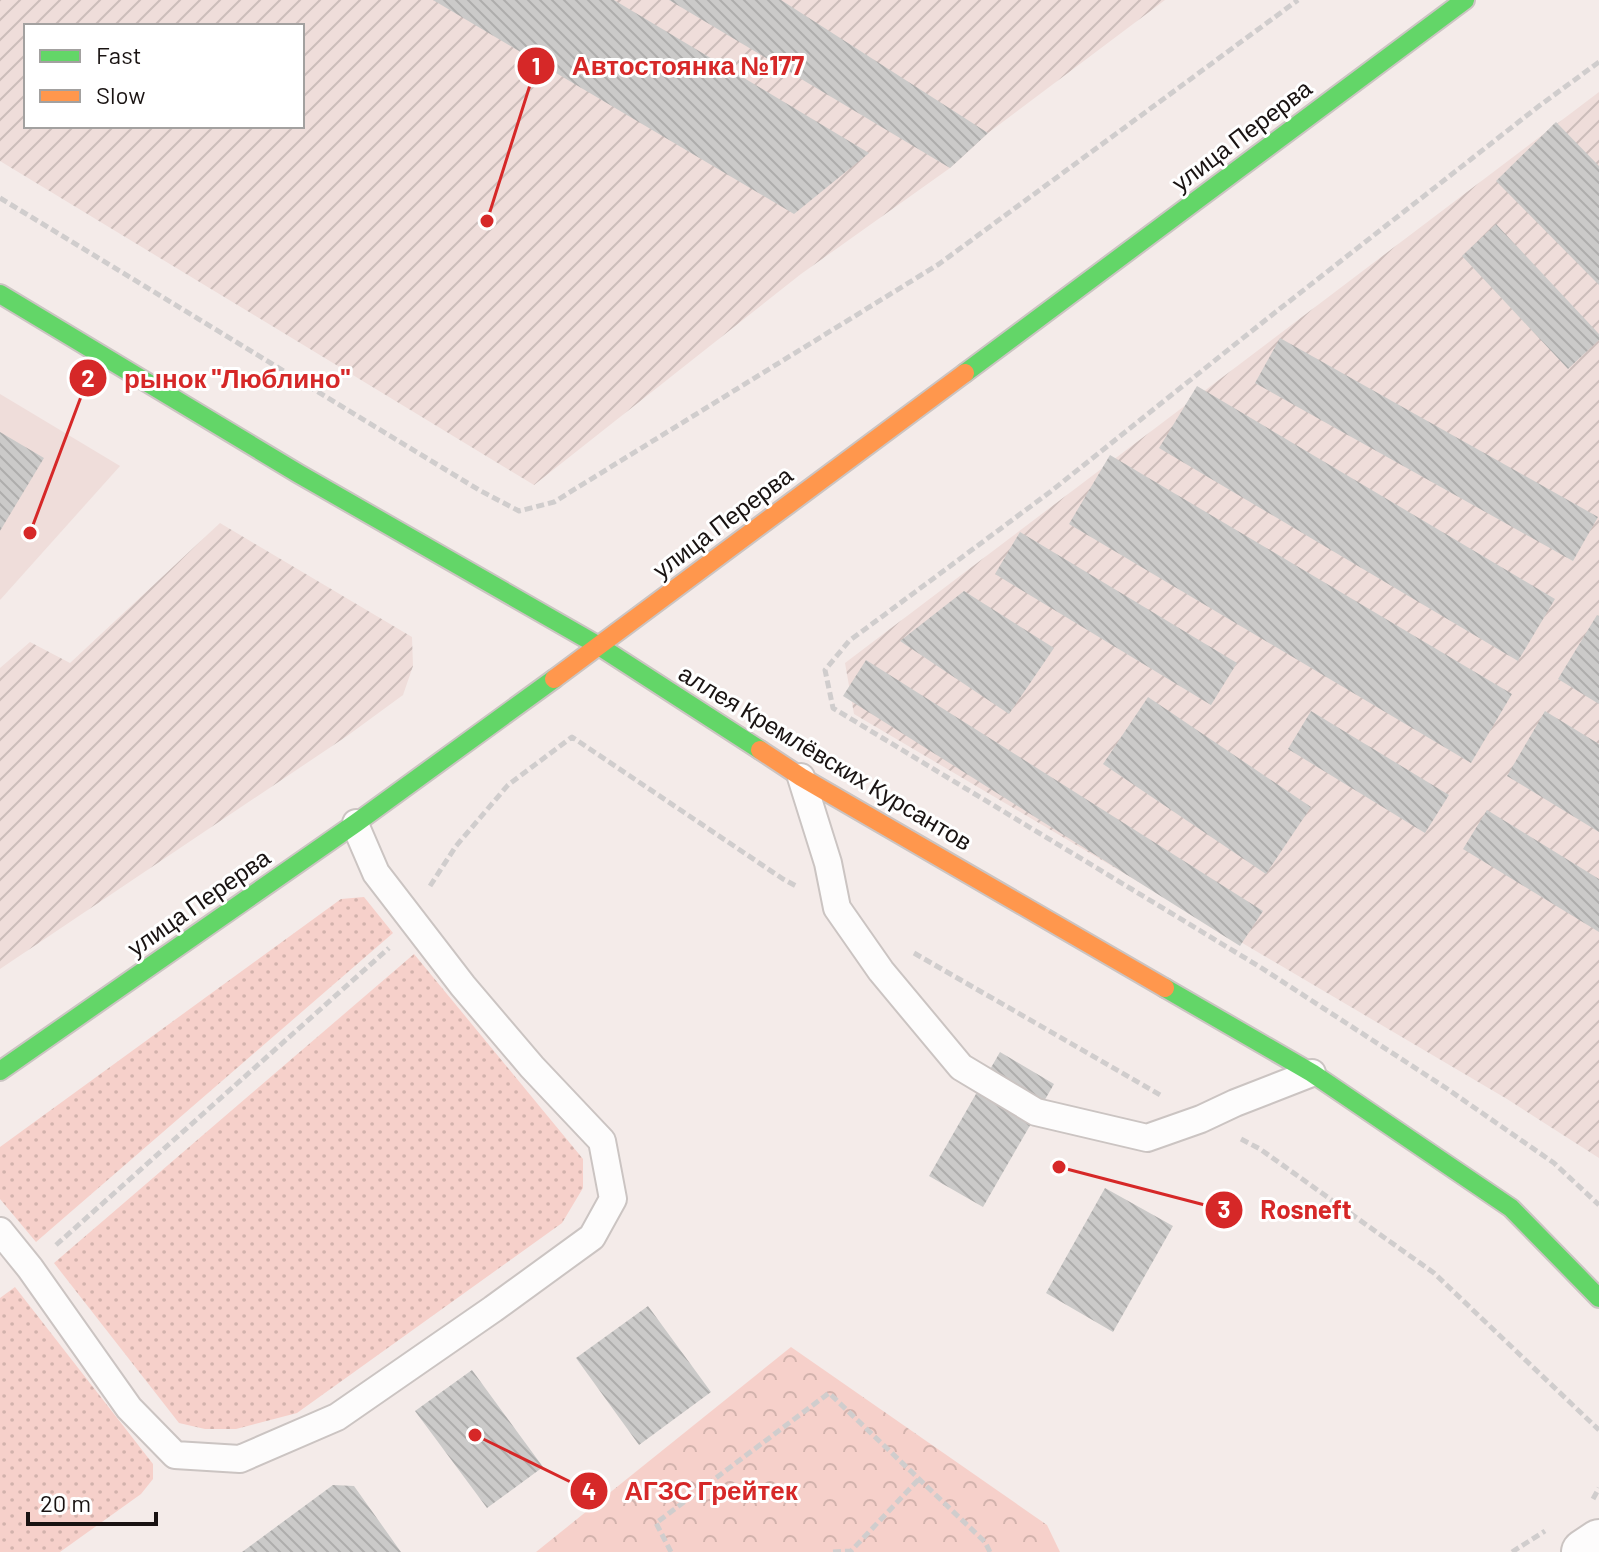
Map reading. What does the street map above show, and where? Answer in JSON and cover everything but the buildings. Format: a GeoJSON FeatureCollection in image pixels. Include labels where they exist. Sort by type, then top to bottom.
{"type":"FeatureCollection","features":[{"type":"Feature","properties":{"kind":"main road","name":"улица Перерва"},"geometry":{"type":"LineString","coordinates":[[0,1071],[356,823],[599,646],[1465,0]]}},
{"type":"Feature","properties":{"kind":"main road","name":"аллея Кремлёвских Курсантов"},"geometry":{"type":"LineString","coordinates":[[0,294],[299,474],[599,646],[801,777],[1312,1073],[1511,1208],[1599,1298]]}},
{"type":"Feature","properties":{"kind":"street"},"geometry":{"type":"LineString","coordinates":[[1584,1552],[1599,1542]]}},
{"type":"Feature","properties":{"kind":"lane"},"geometry":{"type":"LineString","coordinates":[[801,777],[828,863],[837,908],[881,971],[961,1067],[1036,1112],[1147,1138],[1312,1073]]}},
{"type":"Feature","properties":{"kind":"lane"},"geometry":{"type":"LineString","coordinates":[[0,1231],[30,1268],[129,1408],[175,1455],[240,1459],[337,1417],[592,1237],[613,1199],[602,1141],[532,1067],[463,986],[376,873],[356,823]]}},
{"type":"Feature","properties":{"kind":"path"},"geometry":{"type":"LineString","coordinates":[[0,198],[479,490],[519,511],[554,502],[939,264],[1298,0]]}},
{"type":"Feature","properties":{"kind":"path"},"geometry":{"type":"LineString","coordinates":[[1599,62],[1280,308],[1050,492],[849,641],[825,670],[833,708],[1260,967],[1446,1088],[1554,1163],[1599,1205]]}},
{"type":"Feature","properties":{"kind":"path"},"geometry":{"type":"LineString","coordinates":[[30,1268],[416,924],[420,901],[456,846],[508,785],[572,737],[783,879],[837,908]]}},
{"type":"Feature","properties":{"kind":"path"},"geometry":{"type":"LineString","coordinates":[[906,948],[1201,1119],[1260,1149],[1434,1273],[1599,1430]]}},
{"type":"Feature","properties":{"kind":"path"},"geometry":{"type":"LineString","coordinates":[[671,1552],[656,1523],[829,1393],[985,1542],[990,1552]]}},
{"type":"Feature","properties":{"kind":"path"},"geometry":{"type":"LineString","coordinates":[[833,1552],[851,1551],[919,1479]]}},
{"type":"Feature","properties":{"kind":"shaded area"},"geometry":{"type":"Polygon","coordinates":[[[0,0],[1165,0],[988,133],[950,168],[801,274],[534,485],[0,161],[0,0]]]}},
{"type":"Feature","properties":{"kind":"shaded area"},"geometry":{"type":"Polygon","coordinates":[[[1599,92],[1599,1158],[1507,1099],[854,714],[845,663],[1599,92]]]}},
{"type":"Feature","properties":{"kind":"shaded area"},"geometry":{"type":"Polygon","coordinates":[[[0,394],[120,466],[0,600],[0,394]]]}},
{"type":"Feature","properties":{"kind":"shaded area"},"geometry":{"type":"Polygon","coordinates":[[[220,523],[412,637],[413,666],[403,695],[347,736],[0,969],[0,668],[30,642],[70,663],[220,523]]]}},
{"type":"Feature","properties":{"kind":"green space"},"geometry":{"type":"Polygon","coordinates":[[[364,897],[393,933],[36,1242],[0,1199],[0,1147],[341,899],[364,897]]]}},
{"type":"Feature","properties":{"kind":"green space"},"geometry":{"type":"Polygon","coordinates":[[[414,954],[583,1159],[583,1188],[562,1223],[297,1413],[236,1429],[205,1429],[179,1423],[54,1263],[414,954]]]}},
{"type":"Feature","properties":{"kind":"green space"},"geometry":{"type":"Polygon","coordinates":[[[15,1287],[153,1464],[153,1479],[141,1494],[60,1552],[0,1552],[0,1298],[15,1287]]]}},
{"type":"Feature","properties":{"kind":"green space"},"geometry":{"type":"Polygon","coordinates":[[[791,1347],[1047,1525],[1060,1552],[536,1552],[791,1347]]]}},
{"type":"Feature","properties":{"kind":"traffic: fast"},"geometry":{"type":"LineString","coordinates":[[965,373],[1465,0]]}},
{"type":"Feature","properties":{"kind":"traffic: fast"},"geometry":{"type":"LineString","coordinates":[[0,294],[299,474],[599,646],[760,750]]}},
{"type":"Feature","properties":{"kind":"traffic: fast"},"geometry":{"type":"LineString","coordinates":[[0,1071],[356,823],[554,679]]}},
{"type":"Feature","properties":{"kind":"traffic: fast"},"geometry":{"type":"LineString","coordinates":[[1165,988],[1312,1073],[1511,1208],[1599,1298]]}},
{"type":"Feature","properties":{"kind":"traffic: slow"},"geometry":{"type":"LineString","coordinates":[[554,679],[965,373]]}},
{"type":"Feature","properties":{"kind":"traffic: slow"},"geometry":{"type":"LineString","coordinates":[[760,750],[801,777],[1165,988]]}},
{"type":"Feature","properties":{"kind":"place","name":"Автостоянка №177"},"geometry":{"type":"Point","coordinates":[487,221]}},
{"type":"Feature","properties":{"kind":"place","name":"рынок \"Люблино\""},"geometry":{"type":"Point","coordinates":[30,533]}},
{"type":"Feature","properties":{"kind":"place","name":"Rosneft"},"geometry":{"type":"Point","coordinates":[1059,1167]}},
{"type":"Feature","properties":{"kind":"place","name":"АГЗС Грейтек"},"geometry":{"type":"Point","coordinates":[475,1435]}}]}
